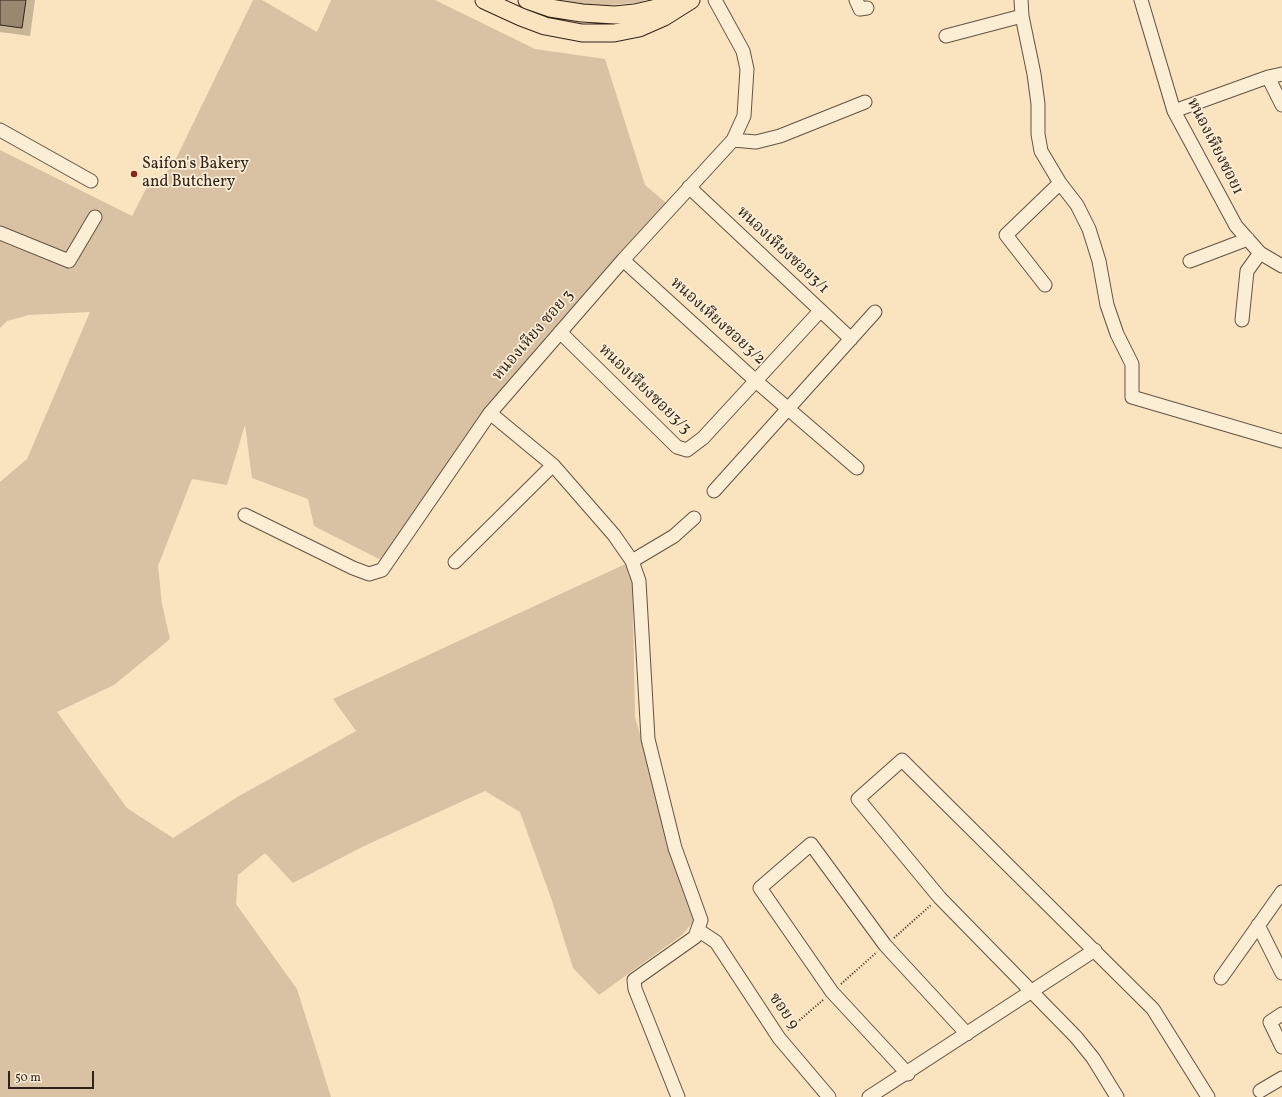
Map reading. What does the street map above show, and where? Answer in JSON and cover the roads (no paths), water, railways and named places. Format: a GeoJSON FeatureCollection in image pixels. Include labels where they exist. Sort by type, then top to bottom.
{"type":"FeatureCollection","features":[{"type":"Feature","properties":{"kind":"main road"},"geometry":{"type":"LineString","coordinates":[[484,0],[545,26],[582,33],[614,33],[639,28],[664,17],[689,0]]}},
{"type":"Feature","properties":{"kind":"main road"},"geometry":{"type":"LineString","coordinates":[[521,17],[527,0],[550,8],[582,13],[615,15],[635,13],[689,0]]}},
{"type":"Feature","properties":{"kind":"street","name":"หนองเหียง ซอย 3"},"geometry":{"type":"LineString","coordinates":[[245,515],[353,568],[369,574],[378,573],[382,570],[490,413],[623,260],[733,140],[744,116],[747,69],[743,51],[715,0]]}},
{"type":"Feature","properties":{"kind":"street"},"geometry":{"type":"LineString","coordinates":[[1021,0],[1022,16],[1034,74],[1038,104],[1038,134],[1041,151],[1060,183],[1077,205],[1089,229],[1099,261],[1107,305],[1117,334],[1132,364],[1132,397],[1282,441]]}},
{"type":"Feature","properties":{"kind":"street","name":"หนองเหียงซอย1"},"geometry":{"type":"LineString","coordinates":[[1141,0],[1174,111],[1236,226],[1260,253],[1282,266]]}},
{"type":"Feature","properties":{"kind":"street"},"geometry":{"type":"LineString","coordinates":[[946,36],[1022,16]]}},
{"type":"Feature","properties":{"kind":"street"},"geometry":{"type":"LineString","coordinates":[[1174,111],[1268,77],[1282,74]]}},
{"type":"Feature","properties":{"kind":"street"},"geometry":{"type":"LineString","coordinates":[[1268,77],[1282,105]]}},
{"type":"Feature","properties":{"kind":"street"},"geometry":{"type":"LineString","coordinates":[[733,140],[756,142],[780,136],[865,102]]}},
{"type":"Feature","properties":{"kind":"street"},"geometry":{"type":"LineString","coordinates":[[0,130],[91,181]]}},
{"type":"Feature","properties":{"kind":"street"},"geometry":{"type":"LineString","coordinates":[[1045,285],[1006,235],[1060,183]]}},
{"type":"Feature","properties":{"kind":"street","name":"หนองเหียงซอย3/1"},"geometry":{"type":"LineString","coordinates":[[689,187],[851,339]]}},
{"type":"Feature","properties":{"kind":"street"},"geometry":{"type":"LineString","coordinates":[[0,233],[70,261],[95,217]]}},
{"type":"Feature","properties":{"kind":"street"},"geometry":{"type":"LineString","coordinates":[[1190,260],[1248,239]]}},
{"type":"Feature","properties":{"kind":"street"},"geometry":{"type":"LineString","coordinates":[[1242,320],[1247,272],[1260,253]]}},
{"type":"Feature","properties":{"kind":"street","name":"หนองเหียงซอย3/2"},"geometry":{"type":"LineString","coordinates":[[623,260],[757,382],[857,468]]}},
{"type":"Feature","properties":{"kind":"street"},"geometry":{"type":"LineString","coordinates":[[757,382],[820,310]]}},
{"type":"Feature","properties":{"kind":"street"},"geometry":{"type":"LineString","coordinates":[[714,491],[875,312]]}},
{"type":"Feature","properties":{"kind":"street","name":"หนองเหียงซอย3/3"},"geometry":{"type":"LineString","coordinates":[[560,332],[636,409],[657,426],[677,448],[683,450],[689,449],[703,438],[757,382]]}},
{"type":"Feature","properties":{"kind":"street"},"geometry":{"type":"LineString","coordinates":[[490,413],[553,465],[614,535],[632,561],[638,581],[648,739],[675,848],[701,920],[696,937],[634,980],[635,989],[678,1097]]}},
{"type":"Feature","properties":{"kind":"street"},"geometry":{"type":"LineString","coordinates":[[454,562],[553,465]]}},
{"type":"Feature","properties":{"kind":"street"},"geometry":{"type":"LineString","coordinates":[[632,561],[674,536],[694,518]]}},
{"type":"Feature","properties":{"kind":"street"},"geometry":{"type":"LineString","coordinates":[[1117,1097],[1093,1058],[1076,1037],[940,898],[858,799],[902,760],[1153,1009],[1208,1097]]}},
{"type":"Feature","properties":{"kind":"street"},"geometry":{"type":"LineString","coordinates":[[908,1074],[832,992],[760,888],[811,844],[885,945],[968,1034]]}},
{"type":"Feature","properties":{"kind":"street"},"geometry":{"type":"LineString","coordinates":[[1220,978],[1282,892]]}},
{"type":"Feature","properties":{"kind":"street"},"geometry":{"type":"LineString","coordinates":[[1258,925],[1282,973]]}},
{"type":"Feature","properties":{"kind":"street","name":"ซอย 9"},"geometry":{"type":"LineString","coordinates":[[698,930],[716,942],[779,1038],[829,1097]]}},
{"type":"Feature","properties":{"kind":"street"},"geometry":{"type":"LineString","coordinates":[[869,1097],[908,1074],[1095,950]]}},
{"type":"Feature","properties":{"kind":"street"},"geometry":{"type":"LineString","coordinates":[[1282,1014],[1270,1022],[1282,1047]]}},
{"type":"Feature","properties":{"kind":"street"},"geometry":{"type":"LineString","coordinates":[[1260,1091],[1282,1078]]}},
{"type":"Feature","properties":{"kind":"place","name":"Saifon's Bakery and Butchery"},"geometry":{"type":"Point","coordinates":[134,174]}}]}
